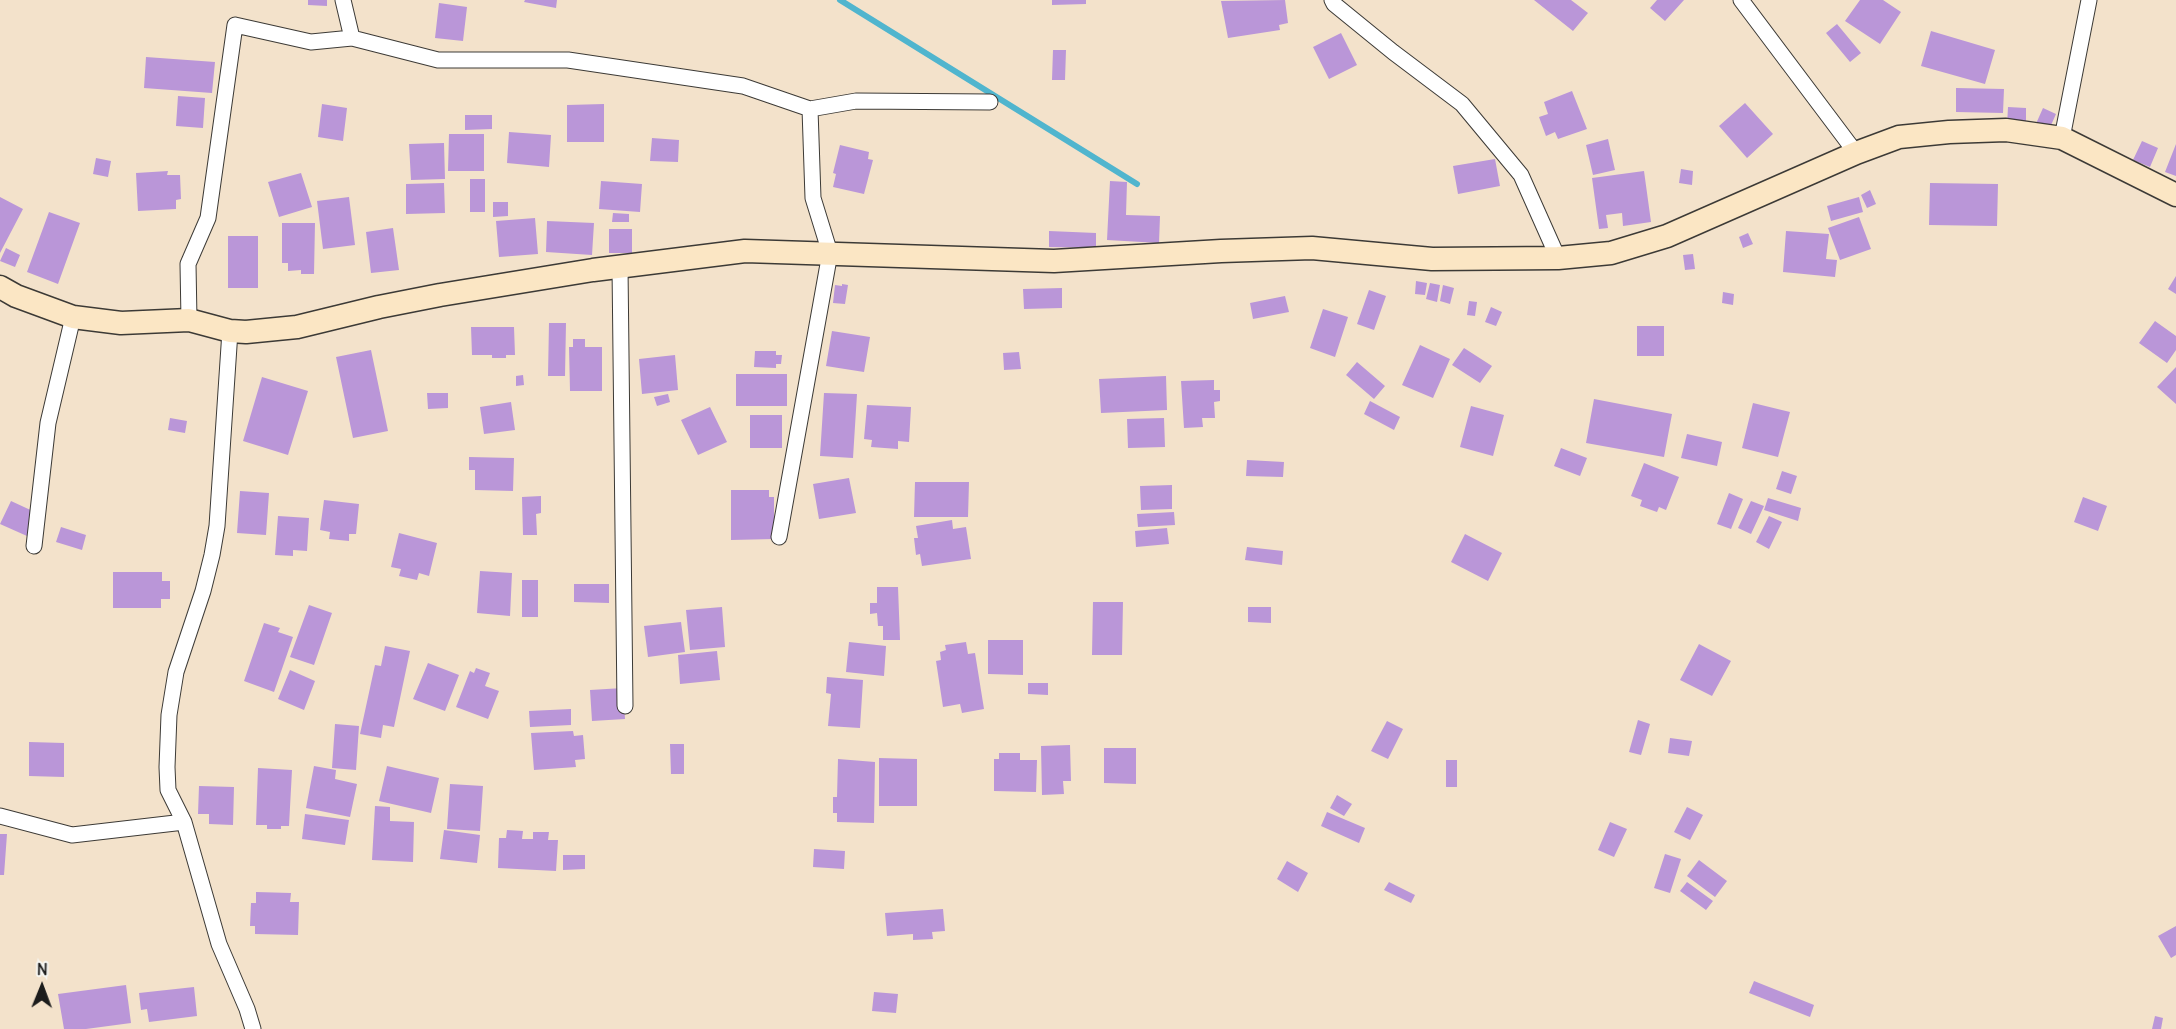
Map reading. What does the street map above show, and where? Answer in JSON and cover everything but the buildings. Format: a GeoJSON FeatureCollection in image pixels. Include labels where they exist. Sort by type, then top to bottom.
{"type":"FeatureCollection","features":[{"type":"Feature","properties":{"kind":"street"},"geometry":{"type":"LineString","coordinates":[[343,0],[352,38]]}},
{"type":"Feature","properties":{"kind":"street"},"geometry":{"type":"LineString","coordinates":[[1332,0],[1393,52],[1462,104],[1521,175],[1558,258]]}},
{"type":"Feature","properties":{"kind":"street"},"geometry":{"type":"LineString","coordinates":[[1742,0],[1856,153]]}},
{"type":"Feature","properties":{"kind":"street"},"geometry":{"type":"LineString","coordinates":[[2062,138],[2089,0]]}},
{"type":"Feature","properties":{"kind":"street"},"geometry":{"type":"LineString","coordinates":[[189,320],[188,264],[208,218],[235,25],[311,42],[352,38],[438,60],[568,60],[743,86],[810,109],[856,101],[990,102]]}},
{"type":"Feature","properties":{"kind":"street"},"geometry":{"type":"LineString","coordinates":[[779,537],[830,253],[813,198],[810,109]]}},
{"type":"Feature","properties":{"kind":"street"},"geometry":{"type":"LineString","coordinates":[[0,287],[16,296],[73,317],[121,323],[189,320],[230,331],[297,327],[440,295],[620,267],[745,251],[1054,261],[1312,248],[1432,259],[1558,258],[1611,253],[1667,236],[1856,153],[1899,137],[1949,132],[2006,130],[2062,138],[2176,195]]}},
{"type":"Feature","properties":{"kind":"street"},"geometry":{"type":"LineString","coordinates":[[620,267],[625,706]]}},
{"type":"Feature","properties":{"kind":"street"},"geometry":{"type":"LineString","coordinates":[[34,546],[48,423],[73,317]]}},
{"type":"Feature","properties":{"kind":"street"},"geometry":{"type":"LineString","coordinates":[[230,331],[217,526],[203,591],[176,672],[170,715],[167,767],[168,790],[184,822],[219,944],[247,1009],[253,1029]]}},
{"type":"Feature","properties":{"kind":"street"},"geometry":{"type":"LineString","coordinates":[[0,816],[72,836],[184,822]]}},
{"type":"Feature","properties":{"kind":"waterway"},"geometry":{"type":"LineString","coordinates":[[840,0],[1137,184]]}}]}
